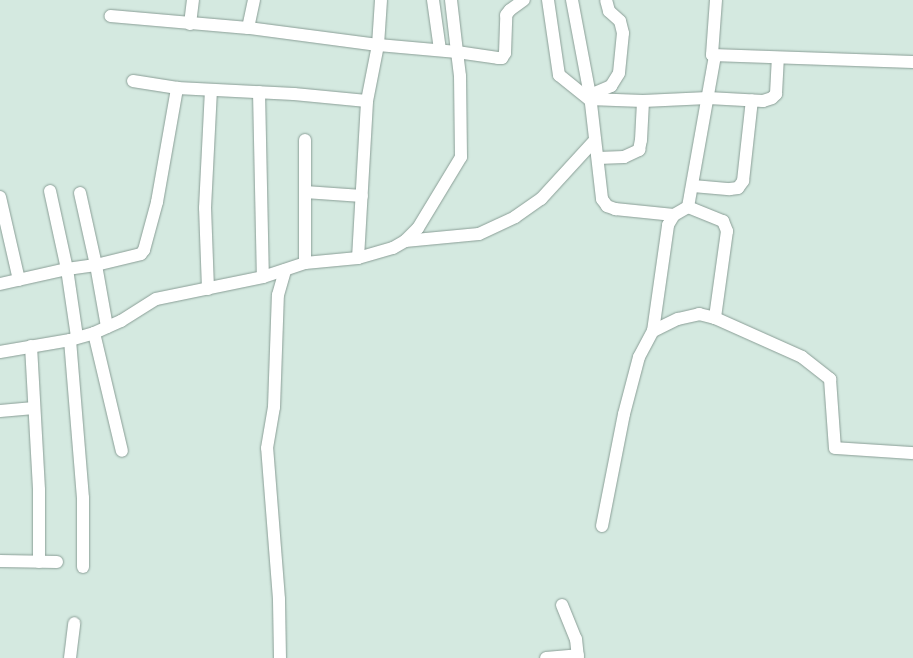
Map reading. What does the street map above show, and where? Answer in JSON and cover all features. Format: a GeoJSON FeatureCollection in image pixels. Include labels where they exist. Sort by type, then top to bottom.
{"type":"FeatureCollection","features":[{"type":"Feature","properties":{"kind":"street"},"geometry":{"type":"LineString","coordinates":[[190,24],[193,0]]}},
{"type":"Feature","properties":{"kind":"street"},"geometry":{"type":"LineString","coordinates":[[248,28],[254,0]]}},
{"type":"Feature","properties":{"kind":"street"},"geometry":{"type":"LineString","coordinates":[[358,258],[368,101],[378,45],[381,0]]}},
{"type":"Feature","properties":{"kind":"street"},"geometry":{"type":"LineString","coordinates":[[433,0],[440,50]]}},
{"type":"Feature","properties":{"kind":"street"},"geometry":{"type":"LineString","coordinates":[[405,242],[418,228],[461,157],[460,76],[452,0]]}},
{"type":"Feature","properties":{"kind":"street"},"geometry":{"type":"LineString","coordinates":[[111,16],[248,28],[378,45],[440,50],[502,58],[505,53],[506,15],[510,10],[524,0]]}},
{"type":"Feature","properties":{"kind":"street"},"geometry":{"type":"LineString","coordinates":[[548,0],[559,76],[590,97],[644,101],[708,98],[752,100],[768,99],[776,94],[778,59]]}},
{"type":"Feature","properties":{"kind":"street"},"geometry":{"type":"LineString","coordinates":[[572,0],[590,97],[602,199],[607,206],[615,209],[674,215]]}},
{"type":"Feature","properties":{"kind":"street"},"geometry":{"type":"LineString","coordinates":[[590,97],[611,86],[619,73],[623,33],[620,21],[609,11],[606,0]]}},
{"type":"Feature","properties":{"kind":"street"},"geometry":{"type":"LineString","coordinates":[[602,526],[624,414],[637,364],[653,331],[668,224],[674,215],[688,207],[693,186],[715,56],[712,55],[716,0]]}},
{"type":"Feature","properties":{"kind":"street"},"geometry":{"type":"LineString","coordinates":[[715,56],[913,62]]}},
{"type":"Feature","properties":{"kind":"street"},"geometry":{"type":"LineString","coordinates":[[133,80],[177,88],[259,92],[368,101]]}},
{"type":"Feature","properties":{"kind":"street"},"geometry":{"type":"LineString","coordinates":[[0,284],[67,269],[96,265],[137,255],[144,250],[157,202],[177,88]]}},
{"type":"Feature","properties":{"kind":"street"},"geometry":{"type":"LineString","coordinates":[[208,289],[205,208],[211,90]]}},
{"type":"Feature","properties":{"kind":"street"},"geometry":{"type":"LineString","coordinates":[[259,92],[263,277]]}},
{"type":"Feature","properties":{"kind":"street"},"geometry":{"type":"LineString","coordinates":[[693,186],[730,189],[738,188],[743,181],[752,100]]}},
{"type":"Feature","properties":{"kind":"street"},"geometry":{"type":"LineString","coordinates":[[598,158],[624,157],[639,150],[642,140],[644,101]]}},
{"type":"Feature","properties":{"kind":"street"},"geometry":{"type":"LineString","coordinates":[[305,140],[305,263]]}},
{"type":"Feature","properties":{"kind":"street"},"geometry":{"type":"LineString","coordinates":[[0,352],[94,333],[122,322],[156,300],[263,277],[305,263],[358,258],[393,248],[405,242],[478,234],[515,217],[541,199],[595,140]]}},
{"type":"Feature","properties":{"kind":"street"},"geometry":{"type":"LineString","coordinates":[[50,191],[67,269],[83,498],[83,567]]}},
{"type":"Feature","properties":{"kind":"street"},"geometry":{"type":"LineString","coordinates":[[305,192],[362,196]]}},
{"type":"Feature","properties":{"kind":"street"},"geometry":{"type":"LineString","coordinates":[[80,193],[96,265],[107,327]]}},
{"type":"Feature","properties":{"kind":"street"},"geometry":{"type":"LineString","coordinates":[[0,197],[19,280]]}},
{"type":"Feature","properties":{"kind":"street"},"geometry":{"type":"LineString","coordinates":[[688,207],[723,221],[727,231],[715,318]]}},
{"type":"Feature","properties":{"kind":"street"},"geometry":{"type":"LineString","coordinates":[[280,658],[279,599],[268,448],[274,407],[278,295],[285,270]]}},
{"type":"Feature","properties":{"kind":"street"},"geometry":{"type":"LineString","coordinates":[[653,331],[685,317],[698,314],[715,318],[802,357],[830,379],[835,448],[913,453]]}},
{"type":"Feature","properties":{"kind":"street"},"geometry":{"type":"LineString","coordinates":[[94,333],[122,451]]}},
{"type":"Feature","properties":{"kind":"street"},"geometry":{"type":"LineString","coordinates":[[31,346],[39,490],[39,562]]}},
{"type":"Feature","properties":{"kind":"street"},"geometry":{"type":"LineString","coordinates":[[0,411],[34,408]]}},
{"type":"Feature","properties":{"kind":"street"},"geometry":{"type":"LineString","coordinates":[[0,561],[57,562]]}},
{"type":"Feature","properties":{"kind":"street"},"geometry":{"type":"LineString","coordinates":[[546,658],[578,656],[576,639],[562,605]]}},
{"type":"Feature","properties":{"kind":"street"},"geometry":{"type":"LineString","coordinates":[[70,658],[74,623]]}}]}
